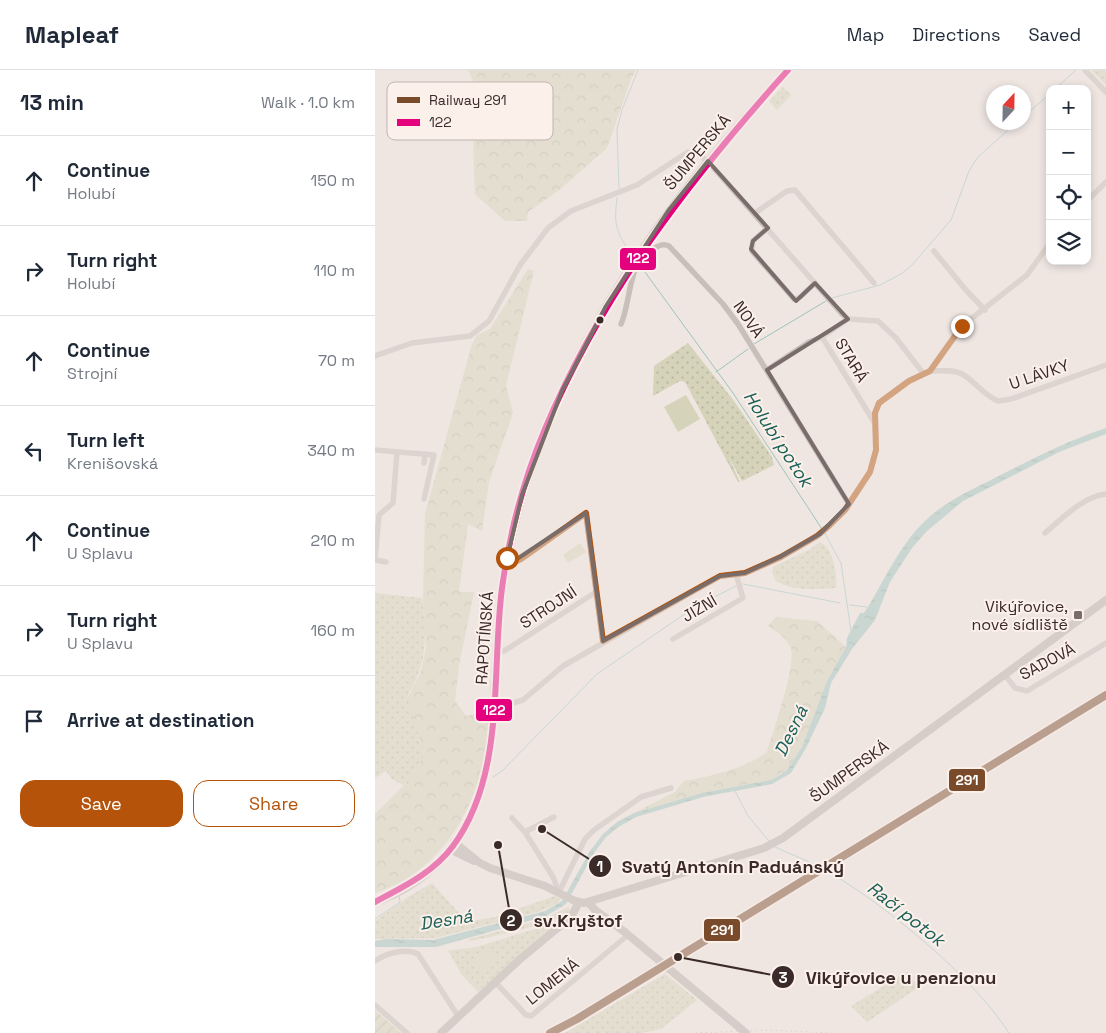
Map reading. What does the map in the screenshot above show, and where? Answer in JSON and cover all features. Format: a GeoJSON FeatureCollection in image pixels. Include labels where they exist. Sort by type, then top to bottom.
{"type":"FeatureCollection","features":[{"type":"Feature","properties":{"kind":"main road","name":"ŠUMPERSKÁ"},"geometry":{"type":"LineString","coordinates":[[635,259],[668,211],[708,161],[788,70]]}},
{"type":"Feature","properties":{"kind":"main road","name":"RAPOTÍNSKÁ"},"geometry":{"type":"LineString","coordinates":[[375,902],[397,892],[419,878],[452,846],[473,812],[484,784],[491,750],[495,708],[496,653],[505,567],[522,494],[545,431],[586,341],[635,259]]}},
{"type":"Feature","properties":{"kind":"street"},"geometry":{"type":"LineString","coordinates":[[1085,70],[1106,92]]}},
{"type":"Feature","properties":{"kind":"street"},"geometry":{"type":"LineString","coordinates":[[375,356],[413,343],[470,336],[489,321],[530,250],[548,228],[571,212],[655,175],[684,154],[696,152],[708,161],[849,319],[878,321],[896,338],[923,373]]}},
{"type":"Feature","properties":{"kind":"street"},"geometry":{"type":"LineString","coordinates":[[1091,197],[1106,182]]}},
{"type":"Feature","properties":{"kind":"street"},"geometry":{"type":"LineString","coordinates":[[755,213],[787,191],[795,190],[874,283]]}},
{"type":"Feature","properties":{"kind":"street"},"geometry":{"type":"LineString","coordinates":[[768,228],[753,240],[752,250],[795,299],[800,298],[815,283]]}},
{"type":"Feature","properties":{"kind":"street","name":"NOVÁ"},"geometry":{"type":"LineString","coordinates":[[621,324],[634,272],[646,251],[665,244],[672,248],[723,304],[767,370],[849,504]]}},
{"type":"Feature","properties":{"kind":"street"},"geometry":{"type":"LineString","coordinates":[[495,708],[523,700],[563,666],[603,641],[720,576],[745,573],[781,557],[820,534],[849,504],[870,472],[876,450],[874,422],[879,403],[909,381],[930,371],[962,326],[985,310],[1027,275],[1046,249]]}},
{"type":"Feature","properties":{"kind":"street"},"geometry":{"type":"LineString","coordinates":[[934,251],[985,310]]}},
{"type":"Feature","properties":{"kind":"street","name":"STARÁ"},"geometry":{"type":"LineString","coordinates":[[767,370],[809,342],[822,337],[849,319]]}},
{"type":"Feature","properties":{"kind":"street","name":"STARÁ"},"geometry":{"type":"LineString","coordinates":[[822,337],[874,422]]}},
{"type":"Feature","properties":{"kind":"street","name":"U LÁVKY"},"geometry":{"type":"LineString","coordinates":[[930,371],[947,371],[963,375],[998,402],[1106,365]]}},
{"type":"Feature","properties":{"kind":"street"},"geometry":{"type":"LineString","coordinates":[[375,450],[434,455],[435,458],[424,499]]}},
{"type":"Feature","properties":{"kind":"street"},"geometry":{"type":"LineString","coordinates":[[386,562],[375,560],[379,515],[393,503],[397,452]]}},
{"type":"Feature","properties":{"kind":"street"},"geometry":{"type":"LineString","coordinates":[[424,463],[425,454]]}},
{"type":"Feature","properties":{"kind":"street"},"geometry":{"type":"LineString","coordinates":[[1045,533],[1082,503],[1106,494]]}},
{"type":"Feature","properties":{"kind":"street"},"geometry":{"type":"LineString","coordinates":[[505,567],[521,559],[586,513],[596,592]]}},
{"type":"Feature","properties":{"kind":"street","name":"JIŽNÍ"},"geometry":{"type":"LineString","coordinates":[[673,639],[743,598],[736,574]]}},
{"type":"Feature","properties":{"kind":"street","name":"STROJNÍ"},"geometry":{"type":"LineString","coordinates":[[496,653],[504,651],[596,592],[603,641]]}},
{"type":"Feature","properties":{"kind":"street","name":"ŠUMPERSKÁ"},"geometry":{"type":"LineString","coordinates":[[576,901],[589,902],[772,845],[1106,600]]}},
{"type":"Feature","properties":{"kind":"street","name":"SADOVÁ"},"geometry":{"type":"LineString","coordinates":[[1005,675],[1015,688],[1027,691],[1106,643]]}},
{"type":"Feature","properties":{"kind":"street"},"geometry":{"type":"LineString","coordinates":[[561,893],[585,839],[594,830],[641,797],[671,788]]}},
{"type":"Feature","properties":{"kind":"street"},"geometry":{"type":"LineString","coordinates":[[525,832],[554,816]]}},
{"type":"Feature","properties":{"kind":"street"},"geometry":{"type":"LineString","coordinates":[[512,818],[525,832],[561,893]]}},
{"type":"Feature","properties":{"kind":"street"},"geometry":{"type":"LineString","coordinates":[[441,1033],[493,983],[571,916],[576,901],[561,893],[461,856],[452,846]]}},
{"type":"Feature","properties":{"kind":"street"},"geometry":{"type":"LineString","coordinates":[[589,902],[595,910],[746,1033]]}},
{"type":"Feature","properties":{"kind":"street","name":"LOMENÁ"},"geometry":{"type":"LineString","coordinates":[[493,983],[526,1015],[531,1016],[628,935]]}},
{"type":"Feature","properties":{"kind":"street"},"geometry":{"type":"LineString","coordinates":[[375,961],[394,953],[413,951],[418,954],[458,1016]]}},
{"type":"Feature","properties":{"kind":"street"},"geometry":{"type":"LineString","coordinates":[[375,1005],[407,1033]]}},
{"type":"Feature","properties":{"kind":"highlighted area"},"geometry":{"type":"Polygon","coordinates":[[[708,161],[768,228],[753,241],[751,249],[796,301],[815,283],[848,319],[767,370],[849,504],[820,534],[780,557],[745,573],[720,576],[603,641],[586,513],[505,567],[522,495],[562,391],[606,306],[668,211],[708,161]]]}},
{"type":"Feature","properties":{"kind":"green space"},"geometry":{"type":"Polygon","coordinates":[[[468,70],[636,70],[631,79],[607,148],[558,191],[528,212],[527,221],[505,221],[475,194],[474,140],[553,140],[553,82],[473,82],[468,70]]]}},
{"type":"Feature","properties":{"kind":"green space"},"geometry":{"type":"Polygon","coordinates":[[[1091,70],[1106,70],[1106,85],[1091,70]]]}},
{"type":"Feature","properties":{"kind":"green space"},"geometry":{"type":"Polygon","coordinates":[[[783,87],[791,95],[777,110],[769,101],[783,87]]]}},
{"type":"Feature","properties":{"kind":"green space"},"geometry":{"type":"Polygon","coordinates":[[[528,269],[534,271],[506,385],[513,413],[489,482],[482,531],[468,524],[459,592],[474,592],[459,665],[455,701],[466,716],[490,711],[488,739],[482,768],[473,795],[461,821],[445,845],[425,865],[402,881],[375,893],[375,814],[404,785],[408,784],[424,755],[408,697],[421,672],[426,647],[423,600],[425,514],[472,344],[477,335],[490,329],[528,269]]]}},
{"type":"Feature","properties":{"kind":"green space"},"geometry":{"type":"Polygon","coordinates":[[[688,343],[734,401],[772,457],[774,465],[742,481],[728,456],[740,482],[738,482],[685,382],[680,381],[653,396],[654,366],[688,343]]]}},
{"type":"Feature","properties":{"kind":"green space"},"geometry":{"type":"Polygon","coordinates":[[[686,395],[700,419],[678,432],[664,407],[686,395]]]}},
{"type":"Feature","properties":{"kind":"green space"},"geometry":{"type":"Polygon","coordinates":[[[820,542],[825,545],[834,562],[836,588],[797,588],[775,580],[772,571],[774,566],[809,550],[820,542]]]}},
{"type":"Feature","properties":{"kind":"green space"},"geometry":{"type":"Polygon","coordinates":[[[580,543],[586,552],[568,563],[563,555],[580,543]]]}},
{"type":"Feature","properties":{"kind":"green space"},"geometry":{"type":"Polygon","coordinates":[[[375,593],[422,598],[425,623],[423,659],[415,683],[408,694],[424,755],[408,784],[403,785],[392,779],[386,771],[375,778],[375,593]]]}},
{"type":"Feature","properties":{"kind":"green space"},"geometry":{"type":"Polygon","coordinates":[[[776,617],[817,621],[846,647],[827,681],[802,747],[787,770],[771,780],[702,793],[634,813],[675,792],[684,781],[717,774],[738,767],[767,752],[779,715],[792,657],[791,648],[787,641],[768,626],[776,617]]]}},
{"type":"Feature","properties":{"kind":"green space"},"geometry":{"type":"Polygon","coordinates":[[[432,883],[467,922],[495,917],[555,896],[561,899],[556,904],[541,911],[435,938],[375,939],[375,921],[408,897],[432,883]]]}},
{"type":"Feature","properties":{"kind":"green space"},"geometry":{"type":"Polygon","coordinates":[[[569,907],[569,912],[552,920],[491,937],[470,941],[469,939],[542,920],[569,907]]]}},
{"type":"Feature","properties":{"kind":"green space"},"geometry":{"type":"Polygon","coordinates":[[[555,923],[557,925],[478,992],[461,974],[448,950],[473,948],[555,923]]]}},
{"type":"Feature","properties":{"kind":"green space"},"geometry":{"type":"Polygon","coordinates":[[[487,946],[500,959],[484,974],[471,962],[487,946]]]}},
{"type":"Feature","properties":{"kind":"green space"},"geometry":{"type":"Polygon","coordinates":[[[907,972],[919,987],[867,1022],[851,1006],[907,972]]]}},
{"type":"Feature","properties":{"kind":"green space"},"geometry":{"type":"Polygon","coordinates":[[[665,974],[697,1000],[661,1029],[643,1033],[565,1033],[665,974]]]}},
{"type":"Feature","properties":{"kind":"green space"},"geometry":{"type":"Polygon","coordinates":[[[375,1010],[401,1033],[375,1033],[375,1010]]]}},
{"type":"Feature","properties":{"kind":"water"},"geometry":{"type":"Polygon","coordinates":[[[1106,428],[1106,434],[1059,452],[963,501],[927,531],[912,548],[890,582],[875,620],[852,649],[831,683],[825,708],[806,748],[791,773],[772,784],[703,797],[636,817],[620,826],[606,837],[594,853],[566,904],[546,916],[436,947],[375,947],[375,941],[386,939],[433,940],[545,911],[562,901],[590,851],[603,834],[617,822],[634,813],[702,793],[771,780],[780,775],[787,770],[802,747],[827,681],[846,647],[847,638],[860,613],[864,613],[905,544],[922,524],[938,510],[966,493],[1050,451],[1106,428]]]}},
{"type":"Feature","properties":{"kind":"waterway","name":"Holubí potok"},"geometry":{"type":"LineString","coordinates":[[619,188],[617,129],[622,110],[638,70]]}},
{"type":"Feature","properties":{"kind":"waterway"},"geometry":{"type":"LineString","coordinates":[[1059,85],[1076,70]]}},
{"type":"Feature","properties":{"kind":"waterway"},"geometry":{"type":"LineString","coordinates":[[1031,110],[1046,97]]}},
{"type":"Feature","properties":{"kind":"waterway"},"geometry":{"type":"LineString","coordinates":[[832,298],[880,285],[901,274],[911,266],[951,220],[969,171],[977,158],[1008,130]]}},
{"type":"Feature","properties":{"kind":"waterway","name":"Holubí potok"},"geometry":{"type":"LineString","coordinates":[[617,198],[617,226],[621,238],[630,252]]}},
{"type":"Feature","properties":{"kind":"waterway","name":"Holubí potok"},"geometry":{"type":"LineString","coordinates":[[642,268],[733,393],[822,529]]}},
{"type":"Feature","properties":{"kind":"waterway"},"geometry":{"type":"LineString","coordinates":[[754,344],[826,301]]}},
{"type":"Feature","properties":{"kind":"waterway"},"geometry":{"type":"LineString","coordinates":[[716,372],[748,349]]}},
{"type":"Feature","properties":{"kind":"waterway","name":"Holubí potok"},"geometry":{"type":"LineString","coordinates":[[824,532],[841,563],[851,631]]}},
{"type":"Feature","properties":{"kind":"waterway"},"geometry":{"type":"LineString","coordinates":[[743,584],[840,603]]}},
{"type":"Feature","properties":{"kind":"waterway"},"geometry":{"type":"LineString","coordinates":[[493,777],[502,771],[597,674],[695,607],[736,586]]}},
{"type":"Feature","properties":{"kind":"waterway"},"geometry":{"type":"LineString","coordinates":[[850,605],[867,607]]}},
{"type":"Feature","properties":{"kind":"waterway","name":"Račí potok"},"geometry":{"type":"LineString","coordinates":[[735,791],[748,816],[769,841]]}},
{"type":"Feature","properties":{"kind":"waterway","name":"Račí potok"},"geometry":{"type":"LineString","coordinates":[[773,846],[810,862],[846,882],[898,920],[949,964],[973,988],[1009,1033]]}},
{"type":"Feature","properties":{"kind":"waterway"},"geometry":{"type":"LineString","coordinates":[[375,919],[400,902],[399,896]]}},
{"type":"Feature","properties":{"kind":"railway"},"geometry":{"type":"LineString","coordinates":[[696,1033],[768,1030],[831,1033]]}},
{"type":"Feature","properties":{"kind":"rail line","name":"291"},"geometry":{"type":"LineString","coordinates":[[550,1033],[577,1019],[1106,695]]}},
{"type":"Feature","properties":{"kind":"transit line","name":"122"},"geometry":{"type":"LineString","coordinates":[[375,902],[427,872],[453,846],[470,818],[481,787],[489,755],[496,688],[502,588],[509,547],[530,467],[568,379],[593,331],[651,239],[717,153],[788,70]]}},
{"type":"Feature","properties":{"kind":"place","name":"Vikýřovice, nové sídliště"},"geometry":{"type":"Point","coordinates":[1078,615]}},
{"type":"Feature","properties":{"kind":"place","name":"Svatý Antonín Paduánský"},"geometry":{"type":"Point","coordinates":[542,829]}},
{"type":"Feature","properties":{"kind":"place","name":"sv.Kryštof"},"geometry":{"type":"Point","coordinates":[498,845]}},
{"type":"Feature","properties":{"kind":"place","name":"Vikýřovice u penzionu"},"geometry":{"type":"Point","coordinates":[678,957]}},
{"type":"Feature","properties":{"kind":"route"},"geometry":{"type":"LineString","coordinates":[[507,558],[505,567],[521,559],[586,513],[603,641],[720,576],[745,573],[781,557],[817,536],[845,510],[859,492],[874,460],[876,450],[874,422],[879,403],[909,381],[930,371],[948,343],[962,326]]}},
{"type":"Feature","properties":{"kind":"water label","name":"Desná"},"geometry":{"type":"Point","coordinates":[791,731]}},
{"type":"Feature","properties":{"kind":"water label","name":"Desná"},"geometry":{"type":"Point","coordinates":[446,920]}}]}
